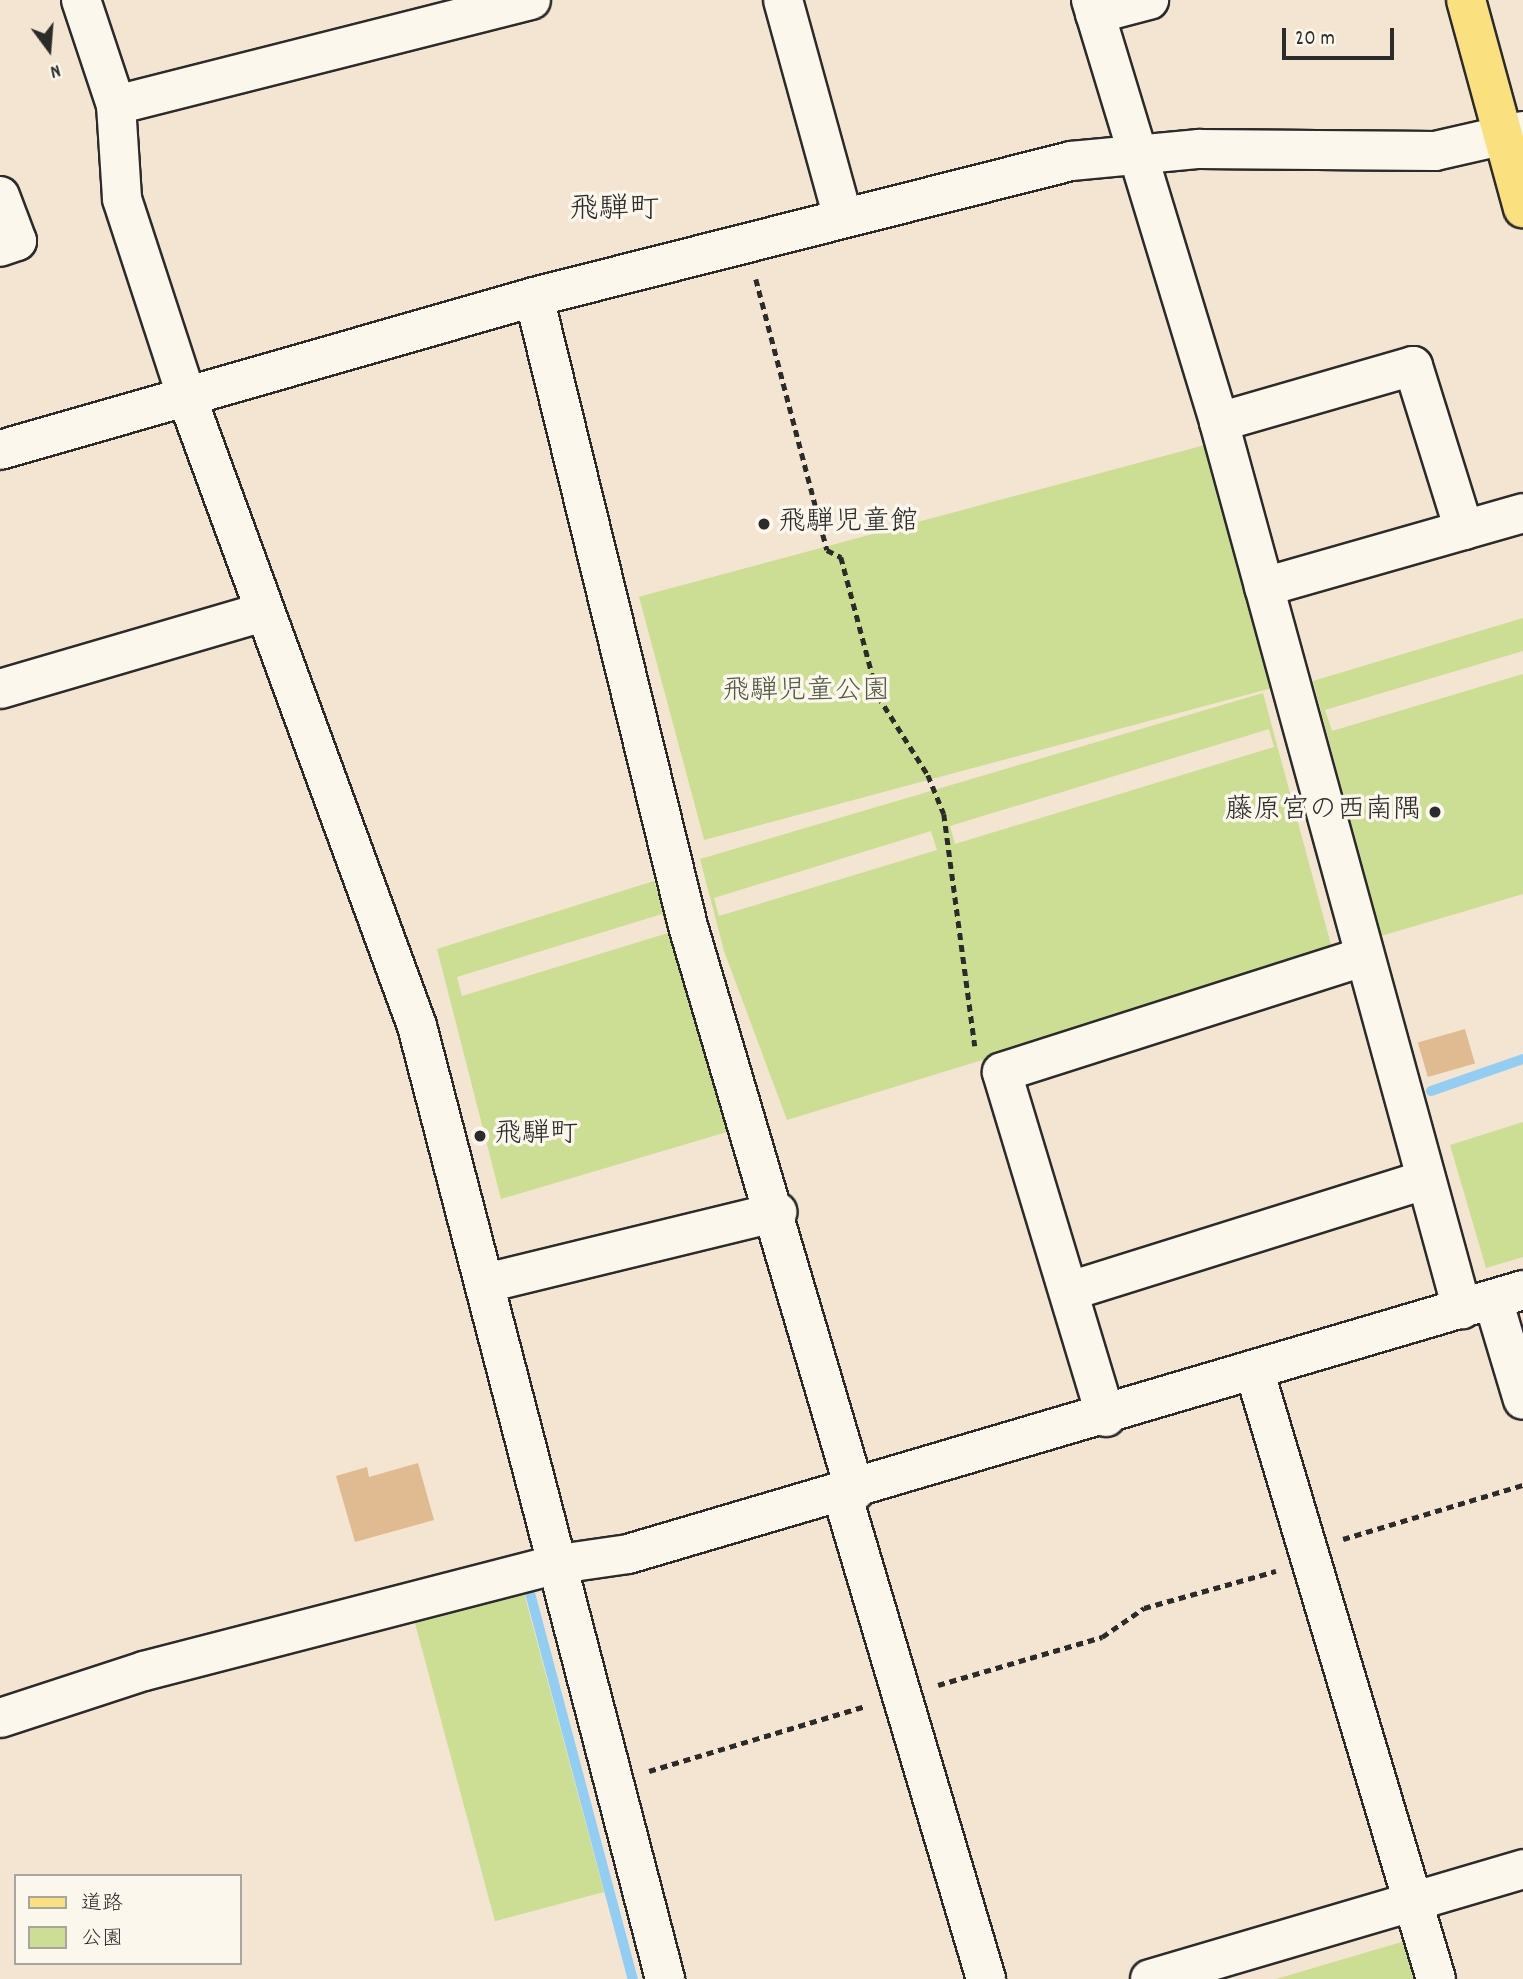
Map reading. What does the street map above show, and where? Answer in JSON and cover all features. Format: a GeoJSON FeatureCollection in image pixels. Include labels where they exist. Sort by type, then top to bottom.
{"type":"FeatureCollection","features":[{"type":"Feature","properties":{"kind":"main road"},"geometry":{"type":"LineString","coordinates":[[1466,0],[1512,135],[1523,208]]}},
{"type":"Feature","properties":{"kind":"street"},"geometry":{"type":"LineString","coordinates":[[80,0],[116,105],[122,199],[186,395],[263,612],[394,957],[486,1283],[612,1782],[665,1979]]}},
{"type":"Feature","properties":{"kind":"street"},"geometry":{"type":"LineString","coordinates":[[116,105],[488,5],[531,0]]}},
{"type":"Feature","properties":{"kind":"street"},"geometry":{"type":"LineString","coordinates":[[783,0],[842,214]]}},
{"type":"Feature","properties":{"kind":"street"},"geometry":{"type":"LineString","coordinates":[[1149,0],[1093,7],[1219,422],[1424,1180],[1493,1300],[1523,1400]]}},
{"type":"Feature","properties":{"kind":"street"},"geometry":{"type":"LineString","coordinates":[[0,450],[534,297],[842,214],[1071,161],[1137,152],[1383,154],[1512,135]]}},
{"type":"Feature","properties":{"kind":"street"},"geometry":{"type":"LineString","coordinates":[[0,196],[17,242],[0,247]]}},
{"type":"Feature","properties":{"kind":"street"},"geometry":{"type":"LineString","coordinates":[[534,297],[688,926],[777,1212],[900,1696],[986,1979]]}},
{"type":"Feature","properties":{"kind":"street"},"geometry":{"type":"LineString","coordinates":[[1219,422],[1413,366],[1464,530]]}},
{"type":"Feature","properties":{"kind":"street"},"geometry":{"type":"LineString","coordinates":[[1264,587],[1523,513]]}},
{"type":"Feature","properties":{"kind":"street"},"geometry":{"type":"LineString","coordinates":[[0,689],[263,612]]}},
{"type":"Feature","properties":{"kind":"street"},"geometry":{"type":"LineString","coordinates":[[1106,1417],[1002,1072],[1362,957]]}},
{"type":"Feature","properties":{"kind":"street"},"geometry":{"type":"LineString","coordinates":[[1070,1291],[1424,1180]]}},
{"type":"Feature","properties":{"kind":"street"},"geometry":{"type":"LineString","coordinates":[[486,1283],[777,1212]]}},
{"type":"Feature","properties":{"kind":"street"},"geometry":{"type":"LineString","coordinates":[[0,1718],[144,1671],[559,1564],[628,1555],[1106,1417],[1493,1300]]}},
{"type":"Feature","properties":{"kind":"street"},"geometry":{"type":"LineString","coordinates":[[1255,1373],[1436,1979]]}},
{"type":"Feature","properties":{"kind":"street"},"geometry":{"type":"LineString","coordinates":[[1150,1979],[1523,1869]]}},
{"type":"Feature","properties":{"kind":"path"},"geometry":{"type":"LineString","coordinates":[[752,263],[827,550],[841,557],[878,696],[928,775],[943,814],[976,1054]]}},
{"type":"Feature","properties":{"kind":"path"},"geometry":{"type":"LineString","coordinates":[[612,1782],[1102,1637],[1144,1608],[1523,1485]]}},
{"type":"Feature","properties":{"kind":"green space","name":"飛騨児童公園"},"geometry":{"type":"Polygon","coordinates":[[[1205,445],[1270,688],[704,840],[639,597],[1205,445]]]}},
{"type":"Feature","properties":{"kind":"green space","name":"藤原宮の西南隅"},"geometry":{"type":"Polygon","coordinates":[[[1523,618],[1523,651],[1325,710],[1332,731],[1523,674],[1523,894],[1381,936],[1313,681],[1523,618]]]}},
{"type":"Feature","properties":{"kind":"green space"},"geometry":{"type":"Polygon","coordinates":[[[1263,693],[1333,952],[787,1120],[724,951],[700,859],[1263,693]],[[1269,729],[950,826],[955,844],[1274,747],[1269,729]],[[931,831],[714,898],[719,916],[937,850],[931,831]]]}},
{"type":"Feature","properties":{"kind":"green space"},"geometry":{"type":"Polygon","coordinates":[[[654,881],[737,1129],[501,1199],[437,949],[654,881]],[[662,914],[457,977],[462,996],[668,933],[662,914]]]}},
{"type":"Feature","properties":{"kind":"green space"},"geometry":{"type":"Polygon","coordinates":[[[1523,1122],[1523,1257],[1486,1268],[1450,1145],[1523,1122]]]}},
{"type":"Feature","properties":{"kind":"green space"},"geometry":{"type":"Polygon","coordinates":[[[521,1582],[604,1892],[495,1921],[412,1611],[521,1582]]]}},
{"type":"Feature","properties":{"kind":"green space"},"geometry":{"type":"Polygon","coordinates":[[[1405,1941],[1417,1979],[1276,1979],[1405,1941]]]}},
{"type":"Feature","properties":{"kind":"building"},"geometry":{"type":"Polygon","coordinates":[[[1465,1029],[1475,1064],[1428,1077],[1418,1043],[1465,1029]]]}},
{"type":"Feature","properties":{"kind":"building"},"geometry":{"type":"Polygon","coordinates":[[[418,1463],[434,1520],[355,1542],[336,1476],[367,1467],[369,1477],[418,1463]]]}},
{"type":"Feature","properties":{"kind":"waterway"},"geometry":{"type":"LineString","coordinates":[[1431,1091],[1523,1059]]}},
{"type":"Feature","properties":{"kind":"waterway"},"geometry":{"type":"LineString","coordinates":[[530,1593],[633,1979]]}},
{"type":"Feature","properties":{"kind":"place","name":"飛騨児童館"},"geometry":{"type":"Point","coordinates":[764,524]}},
{"type":"Feature","properties":{"kind":"place","name":"藤原宮の西南隅"},"geometry":{"type":"Point","coordinates":[1435,812]}},
{"type":"Feature","properties":{"kind":"place","name":"飛騨町"},"geometry":{"type":"Point","coordinates":[480,1136]}},
{"type":"Feature","properties":{"kind":"district","name":"飛騨町"},"geometry":{"type":"Point","coordinates":[614,212]}}]}
